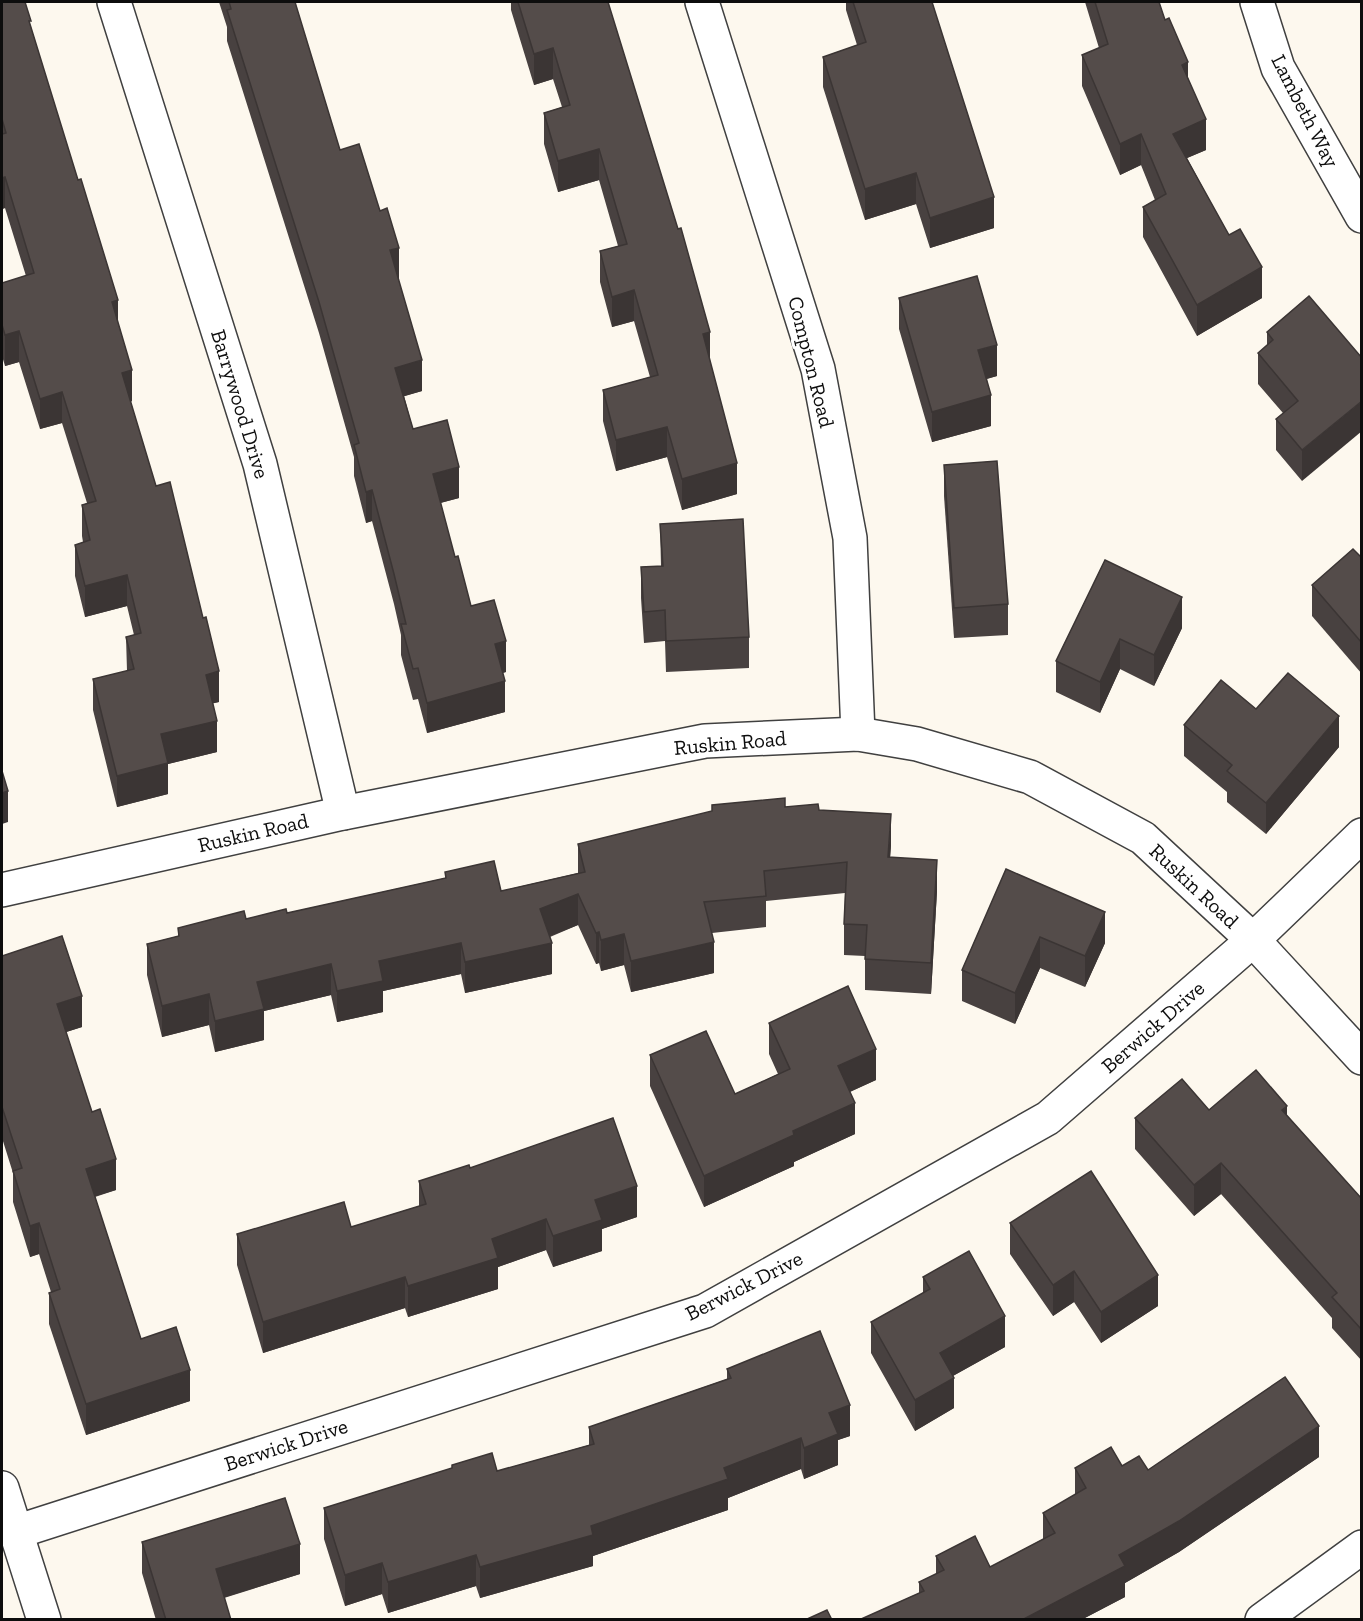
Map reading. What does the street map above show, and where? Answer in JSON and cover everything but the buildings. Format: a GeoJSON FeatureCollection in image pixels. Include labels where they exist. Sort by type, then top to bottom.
{"type":"FeatureCollection","features":[{"type":"Feature","properties":{"kind":"street","name":"Barrywood Drive"},"geometry":{"type":"LineString","coordinates":[[114,2],[260,464],[343,813]]}},
{"type":"Feature","properties":{"kind":"street","name":"Compton Road"},"geometry":{"type":"LineString","coordinates":[[702,2],[818,369],[850,538],[858,734]]}},
{"type":"Feature","properties":{"kind":"street","name":"Lambeth Way"},"geometry":{"type":"LineString","coordinates":[[1257,2],[1278,68],[1362,216]]}},
{"type":"Feature","properties":{"kind":"street","name":"Ruskin Road"},"geometry":{"type":"LineString","coordinates":[[2,890],[343,813],[705,741],[858,734],[917,744],[1030,777],[1143,838],[1253,940],[1362,1058]]}},
{"type":"Feature","properties":{"kind":"street","name":"Berwick Drive"},"geometry":{"type":"LineString","coordinates":[[16,1532],[705,1311],[1048,1118],[1253,940],[1362,835]]}},
{"type":"Feature","properties":{"kind":"street"},"geometry":{"type":"LineString","coordinates":[[2,1488],[44,1620]]}},
{"type":"Feature","properties":{"kind":"street"},"geometry":{"type":"LineString","coordinates":[[1262,1620],[1362,1547]]}}]}
